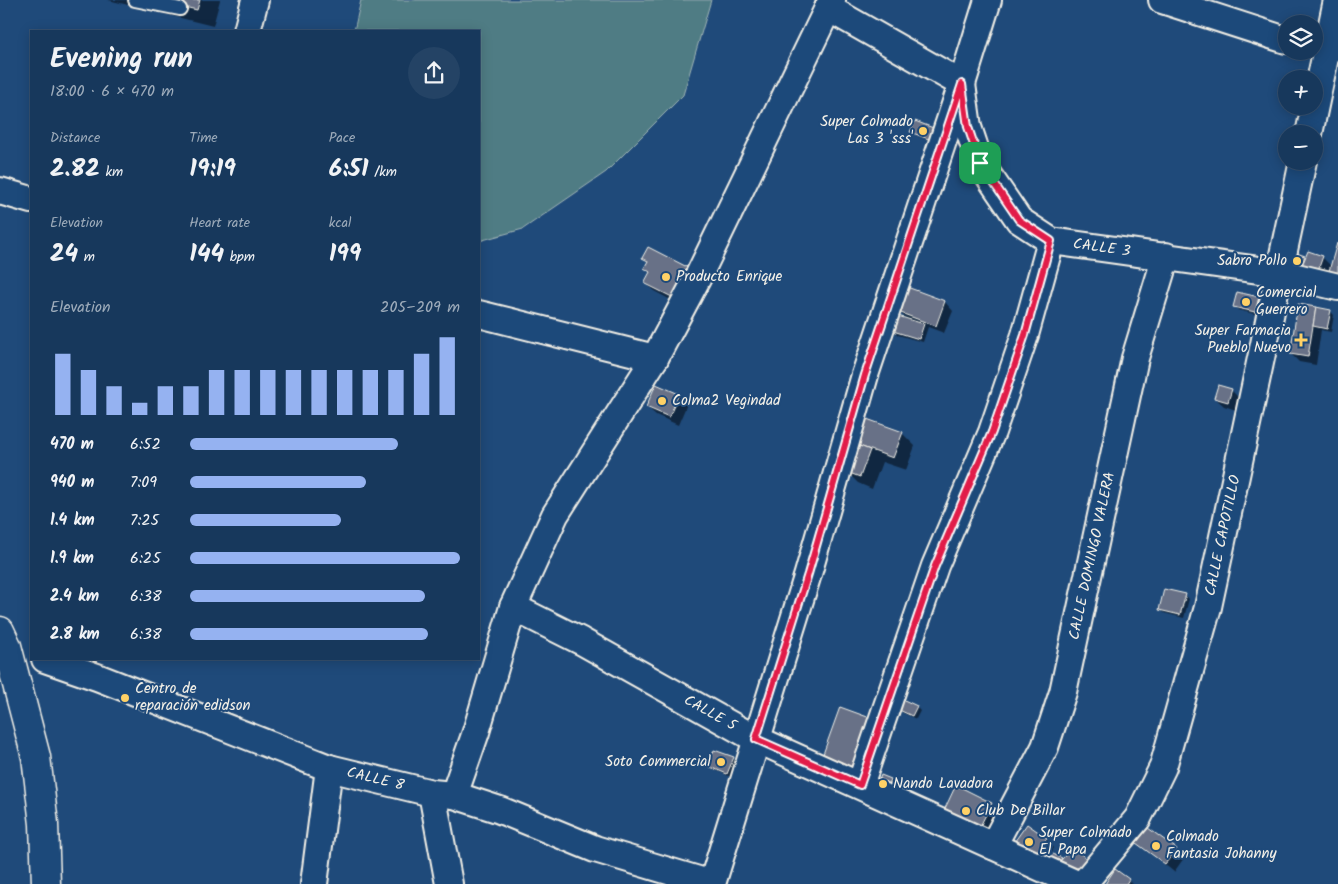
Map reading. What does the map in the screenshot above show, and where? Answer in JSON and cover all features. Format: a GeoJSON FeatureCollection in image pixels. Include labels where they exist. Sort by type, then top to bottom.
{"type":"FeatureCollection","features":[{"type":"Feature","properties":{"kind":"street"},"geometry":{"type":"LineString","coordinates":[[248,30],[255,0]]}},
{"type":"Feature","properties":{"kind":"street"},"geometry":{"type":"LineString","coordinates":[[712,884],[808,574],[865,375],[988,0]]}},
{"type":"Feature","properties":{"kind":"street"},"geometry":{"type":"LineString","coordinates":[[1162,0],[1278,37]]}},
{"type":"Feature","properties":{"kind":"street"},"geometry":{"type":"LineString","coordinates":[[1323,42],[1337,0]]}},
{"type":"Feature","properties":{"kind":"street"},"geometry":{"type":"LineString","coordinates":[[449,884],[443,794],[476,732],[513,608],[555,515],[655,358],[697,279],[830,4],[962,84]]}},
{"type":"Feature","properties":{"kind":"street"},"geometry":{"type":"LineString","coordinates":[[1310,125],[1319,60]]}},
{"type":"Feature","properties":{"kind":"street","name":"CALLE 3"},"geometry":{"type":"LineString","coordinates":[[962,84],[968,127],[980,163],[1019,220],[1051,241],[1280,273],[1338,287]]}},
{"type":"Feature","properties":{"kind":"street","name":"CALLE CAPOTILLO"},"geometry":{"type":"LineString","coordinates":[[1083,884],[1138,818],[1163,767],[1208,607],[1301,170]]}},
{"type":"Feature","properties":{"kind":"street"},"geometry":{"type":"LineString","coordinates":[[0,191],[30,200]]}},
{"type":"Feature","properties":{"kind":"street"},"geometry":{"type":"LineString","coordinates":[[860,785],[935,566],[992,432],[1025,335],[1051,241]]}},
{"type":"Feature","properties":{"kind":"street","name":"CALLE DOMINGO VALERA"},"geometry":{"type":"LineString","coordinates":[[993,846],[1045,747],[1063,692],[1135,358],[1166,256]]}},
{"type":"Feature","properties":{"kind":"street"},"geometry":{"type":"LineString","coordinates":[[480,314],[655,358]]}},
{"type":"Feature","properties":{"kind":"street","name":"CALLE 5"},"geometry":{"type":"LineString","coordinates":[[513,608],[581,642],[756,739],[1077,884]]}},
{"type":"Feature","properties":{"kind":"street"},"geometry":{"type":"LineString","coordinates":[[13,644],[36,757],[44,824],[46,884]]}},
{"type":"Feature","properties":{"kind":"street","name":"CALLE 8"},"geometry":{"type":"LineString","coordinates":[[51,660],[99,668],[329,768],[443,794],[500,810],[595,848],[712,884]]}},
{"type":"Feature","properties":{"kind":"street"},"geometry":{"type":"LineString","coordinates":[[314,884],[329,768]]}},
{"type":"Feature","properties":{"kind":"lane"},"geometry":{"type":"LineString","coordinates":[[135,0],[180,9]]}},
{"type":"Feature","properties":{"kind":"green space"},"geometry":{"type":"Polygon","coordinates":[[[361,0],[711,0],[683,95],[606,172],[523,229],[480,241],[480,30],[354,30],[361,0]]]}},
{"type":"Feature","properties":{"kind":"building"},"geometry":{"type":"Polygon","coordinates":[[[155,0],[200,0],[197,10],[155,0]]]}},
{"type":"Feature","properties":{"kind":"building","name":"Super Colmado Las 3 'sss'"},"geometry":{"type":"Polygon","coordinates":[[[915,121],[936,129],[931,140],[910,132],[915,121]]]}},
{"type":"Feature","properties":{"kind":"building"},"geometry":{"type":"Polygon","coordinates":[[[1338,243],[1338,273],[1329,271],[1338,243]]]}},
{"type":"Feature","properties":{"kind":"building","name":"Producto Enrique"},"geometry":{"type":"Polygon","coordinates":[[[648,247],[689,268],[674,298],[644,283],[650,272],[644,268],[648,261],[642,258],[648,247]]]}},
{"type":"Feature","properties":{"kind":"building"},"geometry":{"type":"Polygon","coordinates":[[[1308,251],[1323,256],[1316,276],[1300,270],[1308,251]]]}},
{"type":"Feature","properties":{"kind":"building","name":"Sabro Pollo"},"geometry":{"type":"Polygon","coordinates":[[[1294,252],[1305,256],[1300,270],[1289,266],[1294,252]]]}},
{"type":"Feature","properties":{"kind":"building"},"geometry":{"type":"Polygon","coordinates":[[[907,287],[945,301],[936,326],[898,312],[907,287]]]}},
{"type":"Feature","properties":{"kind":"building","name":"Comercial Guerrero"},"geometry":{"type":"Polygon","coordinates":[[[1237,292],[1259,297],[1255,312],[1233,307],[1237,292]]]}},
{"type":"Feature","properties":{"kind":"building","name":"Super Farmacia Pueblo Nuevo"},"geometry":{"type":"Polygon","coordinates":[[[1298,304],[1316,307],[1308,357],[1290,354],[1298,304]]]}},
{"type":"Feature","properties":{"kind":"building"},"geometry":{"type":"Polygon","coordinates":[[[1316,307],[1331,310],[1327,329],[1313,326],[1316,307]]]}},
{"type":"Feature","properties":{"kind":"building"},"geometry":{"type":"Polygon","coordinates":[[[898,316],[924,324],[919,339],[893,331],[898,316]]]}},
{"type":"Feature","properties":{"kind":"building","name":"Colma2 Vegindad"},"geometry":{"type":"Polygon","coordinates":[[[656,384],[679,394],[669,417],[646,407],[656,384]]]}},
{"type":"Feature","properties":{"kind":"building"},"geometry":{"type":"Polygon","coordinates":[[[1218,385],[1232,389],[1228,402],[1214,398],[1218,385]]]}},
{"type":"Feature","properties":{"kind":"building"},"geometry":{"type":"Polygon","coordinates":[[[864,418],[903,432],[893,458],[854,444],[864,418]]]}},
{"type":"Feature","properties":{"kind":"building"},"geometry":{"type":"Polygon","coordinates":[[[854,444],[870,450],[860,477],[844,471],[854,444]]]}},
{"type":"Feature","properties":{"kind":"building"},"geometry":{"type":"Polygon","coordinates":[[[1164,589],[1186,594],[1180,615],[1159,610],[1164,589]]]}},
{"type":"Feature","properties":{"kind":"building"},"geometry":{"type":"Polygon","coordinates":[[[902,699],[917,706],[912,716],[897,709],[902,699]]]}},
{"type":"Feature","properties":{"kind":"building"},"geometry":{"type":"Polygon","coordinates":[[[840,707],[873,719],[851,780],[818,768],[840,707]]]}},
{"type":"Feature","properties":{"kind":"building","name":"Soto Commercial"},"geometry":{"type":"Polygon","coordinates":[[[714,750],[734,757],[727,774],[708,766],[714,750]]]}},
{"type":"Feature","properties":{"kind":"building","name":"Nando Lavadora"},"geometry":{"type":"Polygon","coordinates":[[[881,775],[891,779],[886,793],[876,789],[881,775]]]}},
{"type":"Feature","properties":{"kind":"building","name":"Club De Billar"},"geometry":{"type":"Polygon","coordinates":[[[956,785],[992,803],[975,836],[940,819],[956,785]]]}},
{"type":"Feature","properties":{"kind":"building","name":"Super Colmado El Papa"},"geometry":{"type":"Polygon","coordinates":[[[1027,824],[1047,838],[1032,860],[1012,845],[1027,824]]]}},
{"type":"Feature","properties":{"kind":"building","name":"Colmado Fantasia Johanny"},"geometry":{"type":"Polygon","coordinates":[[[1148,828],[1177,849],[1165,864],[1136,843],[1148,828]]]}},
{"type":"Feature","properties":{"kind":"building"},"geometry":{"type":"Polygon","coordinates":[[[1073,847],[1090,862],[1069,884],[1053,869],[1073,847]]]}},
{"type":"Feature","properties":{"kind":"building"},"geometry":{"type":"Polygon","coordinates":[[[1053,854],[1062,858],[1053,869],[1045,863],[1053,854]]]}},
{"type":"Feature","properties":{"kind":"building"},"geometry":{"type":"Polygon","coordinates":[[[1115,869],[1129,879],[1126,884],[1105,884],[1115,869]]]}},
{"type":"Feature","properties":{"kind":"place","name":"Super Colmado Las 3 'sss'"},"geometry":{"type":"Point","coordinates":[923,131]}},
{"type":"Feature","properties":{"kind":"place","name":"Sabro Pollo"},"geometry":{"type":"Point","coordinates":[1297,261]}},
{"type":"Feature","properties":{"kind":"place","name":"Producto Enrique"},"geometry":{"type":"Point","coordinates":[666,277]}},
{"type":"Feature","properties":{"kind":"place","name":"Comercial Guerrero"},"geometry":{"type":"Point","coordinates":[1246,302]}},
{"type":"Feature","properties":{"kind":"place","name":"Super Farmacia Pueblo Nuevo"},"geometry":{"type":"Point","coordinates":[1301,340]}},
{"type":"Feature","properties":{"kind":"place","name":"Colma2 Vegindad"},"geometry":{"type":"Point","coordinates":[662,401]}},
{"type":"Feature","properties":{"kind":"place","name":"Centro de reparación edidson"},"geometry":{"type":"Point","coordinates":[125,698]}},
{"type":"Feature","properties":{"kind":"place","name":"Soto Commercial"},"geometry":{"type":"Point","coordinates":[721,762]}},
{"type":"Feature","properties":{"kind":"place","name":"Nando Lavadora"},"geometry":{"type":"Point","coordinates":[883,784]}},
{"type":"Feature","properties":{"kind":"place","name":"Club De Billar"},"geometry":{"type":"Point","coordinates":[966,811]}},
{"type":"Feature","properties":{"kind":"place","name":"Super Colmado El Papa"},"geometry":{"type":"Point","coordinates":[1029,842]}},
{"type":"Feature","properties":{"kind":"place","name":"Colmado Fantasia Johanny"},"geometry":{"type":"Point","coordinates":[1156,846]}},
{"type":"Feature","properties":{"kind":"route"},"geometry":{"type":"LineString","coordinates":[[962,84],[968,127],[980,163],[1019,220],[1051,241],[1025,335],[992,432],[935,566],[860,785],[756,739],[808,574],[865,375],[962,84]]}}]}
